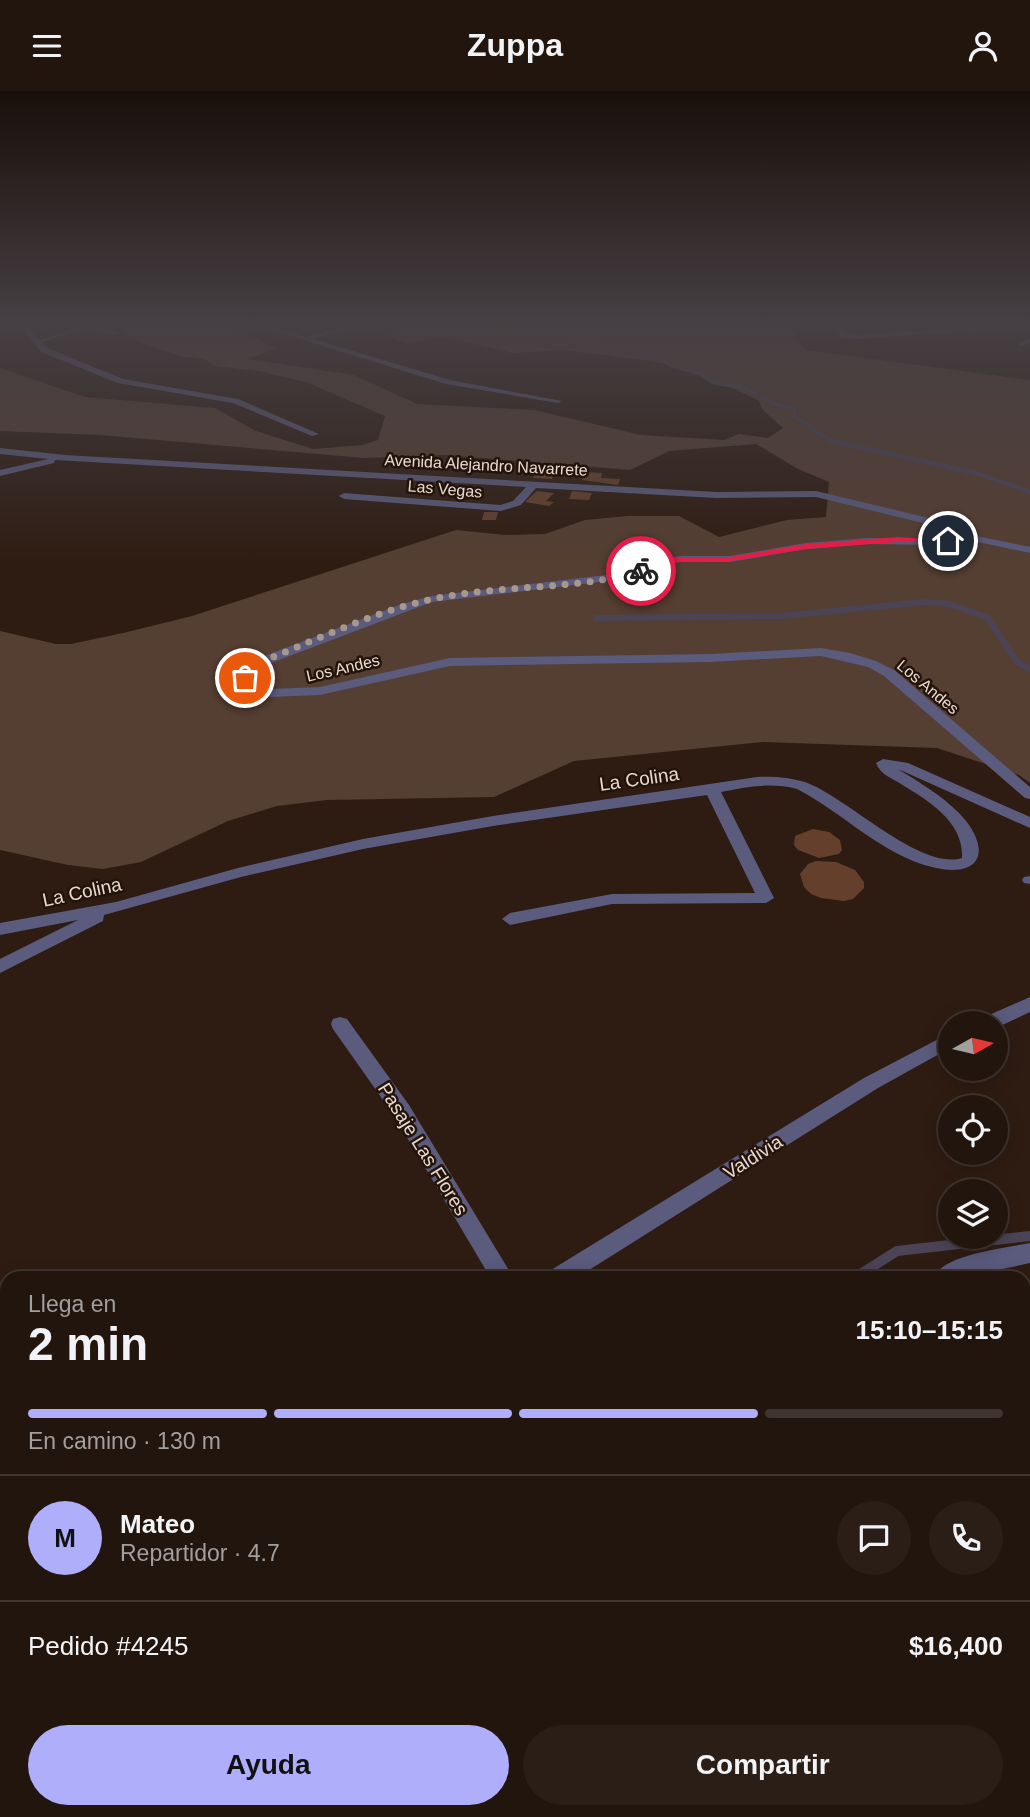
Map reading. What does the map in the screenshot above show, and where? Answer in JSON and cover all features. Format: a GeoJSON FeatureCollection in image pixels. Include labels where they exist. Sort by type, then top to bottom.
{"type":"FeatureCollection","features":[{"type":"Feature","properties":{"kind":"street"},"geometry":{"type":"LineString","coordinates":[[239,403],[315,434]]}},
{"type":"Feature","properties":{"kind":"street","name":"Avenida Alejandro Navarrete"},"geometry":{"type":"LineString","coordinates":[[0,451],[65,458],[716,495],[816,494],[965,533]]}},
{"type":"Feature","properties":{"kind":"street"},"geometry":{"type":"LineString","coordinates":[[0,473],[65,458]]}},
{"type":"Feature","properties":{"kind":"street","name":"Las Vegas"},"geometry":{"type":"LineString","coordinates":[[344,496],[501,508],[517,503],[534,484]]}},
{"type":"Feature","properties":{"kind":"street","name":"Los Andes"},"geometry":{"type":"LineString","coordinates":[[965,533],[940,543],[868,541],[730,559],[680,559],[661,562],[624,576],[431,599],[402,607],[253,665],[245,678],[249,687],[262,693],[290,695],[318,692],[416,667],[450,662],[710,658],[798,652],[846,656],[872,664],[889,673],[1030,795]]}},
{"type":"Feature","properties":{"kind":"street","name":"La Colina"},"geometry":{"type":"LineString","coordinates":[[0,929],[116,907],[250,870],[377,842],[493,821],[712,790],[748,781],[776,780],[799,785],[822,795],[924,861],[944,867],[961,867],[970,861],[972,841],[947,811],[885,768],[883,763],[903,766],[1030,823]]}},
{"type":"Feature","properties":{"kind":"street"},"geometry":{"type":"LineString","coordinates":[[510,919],[612,899],[766,898],[712,790]]}},
{"type":"Feature","properties":{"kind":"street"},"geometry":{"type":"LineString","coordinates":[[0,967],[116,907]]}},
{"type":"Feature","properties":{"kind":"street"},"geometry":{"type":"LineString","coordinates":[[1008,1014],[1030,1004]]}},
{"type":"Feature","properties":{"kind":"street","name":"Pasaje Las Flores"},"geometry":{"type":"LineString","coordinates":[[340,1024],[402,1111],[498,1271]]}},
{"type":"Feature","properties":{"kind":"street","name":"Valdivia"},"geometry":{"type":"LineString","coordinates":[[569,1271],[871,1083],[938,1047]]}},
{"type":"Feature","properties":{"kind":"street"},"geometry":{"type":"LineString","coordinates":[[954,1271],[1030,1253]]}},
{"type":"Feature","properties":{"kind":"lane"},"geometry":{"type":"LineString","coordinates":[[965,533],[1030,550]]}},
{"type":"Feature","properties":{"kind":"shaded area"},"geometry":{"type":"Polygon","coordinates":[[[0,403],[151,403],[215,408],[256,431],[313,449],[362,445],[378,440],[385,416],[354,403],[414,403],[534,410],[641,435],[724,440],[739,434],[768,438],[783,428],[762,409],[760,403],[1030,403],[1030,783],[1019,775],[937,748],[763,742],[574,761],[494,797],[327,800],[277,806],[228,821],[141,862],[103,869],[68,865],[0,850],[0,631],[56,644],[71,644],[123,633],[192,616],[456,530],[505,535],[545,534],[585,520],[627,516],[679,516],[719,537],[787,520],[826,517],[829,482],[798,469],[756,444],[669,451],[630,470],[445,455],[364,458],[100,435],[0,431],[0,403]]]}},
{"type":"Feature","properties":{"kind":"building"},"geometry":{"type":"Polygon","coordinates":[[[537,469],[555,470],[552,479],[533,478],[537,469]]]}},
{"type":"Feature","properties":{"kind":"building"},"geometry":{"type":"Polygon","coordinates":[[[584,472],[602,473],[601,478],[620,479],[618,485],[582,480],[584,472]]]}},
{"type":"Feature","properties":{"kind":"building"},"geometry":{"type":"Polygon","coordinates":[[[537,491],[554,493],[546,501],[554,502],[549,506],[525,502],[537,491]]]}},
{"type":"Feature","properties":{"kind":"building"},"geometry":{"type":"Polygon","coordinates":[[[572,491],[592,493],[589,500],[569,499],[572,491]]]}},
{"type":"Feature","properties":{"kind":"building"},"geometry":{"type":"Polygon","coordinates":[[[484,512],[498,512],[496,520],[482,520],[484,512]]]}},
{"type":"Feature","properties":{"kind":"building"},"geometry":{"type":"Polygon","coordinates":[[[813,829],[829,832],[840,840],[842,850],[839,854],[819,858],[798,850],[794,845],[795,836],[813,829]]]}},
{"type":"Feature","properties":{"kind":"building"},"geometry":{"type":"Polygon","coordinates":[[[816,861],[836,862],[855,870],[864,882],[864,888],[853,899],[844,901],[811,894],[804,887],[800,874],[808,864],[816,861]]]}},
{"type":"Feature","properties":{"kind":"waterway"},"geometry":{"type":"LineString","coordinates":[[770,403],[795,409],[794,416],[831,441],[840,443]]}},
{"type":"Feature","properties":{"kind":"waterway"},"geometry":{"type":"LineString","coordinates":[[832,441],[976,473],[1030,492]]}},
{"type":"Feature","properties":{"kind":"waterway"},"geometry":{"type":"LineString","coordinates":[[596,618],[782,616],[925,602],[949,604],[987,617],[1017,662],[1030,669]]}},
{"type":"Feature","properties":{"kind":"waterway"},"geometry":{"type":"LineString","coordinates":[[865,1271],[897,1251],[1030,1236]]}},
{"type":"Feature","properties":{"kind":"way so far"},"geometry":{"type":"LineString","coordinates":[[245,678],[253,665],[402,607],[431,599],[457,594],[545,587],[624,576],[641,571]]}},
{"type":"Feature","properties":{"kind":"route"},"geometry":{"type":"LineString","coordinates":[[641,571],[661,562],[680,559],[730,559],[806,547],[898,540],[940,543],[948,541]]}}]}
